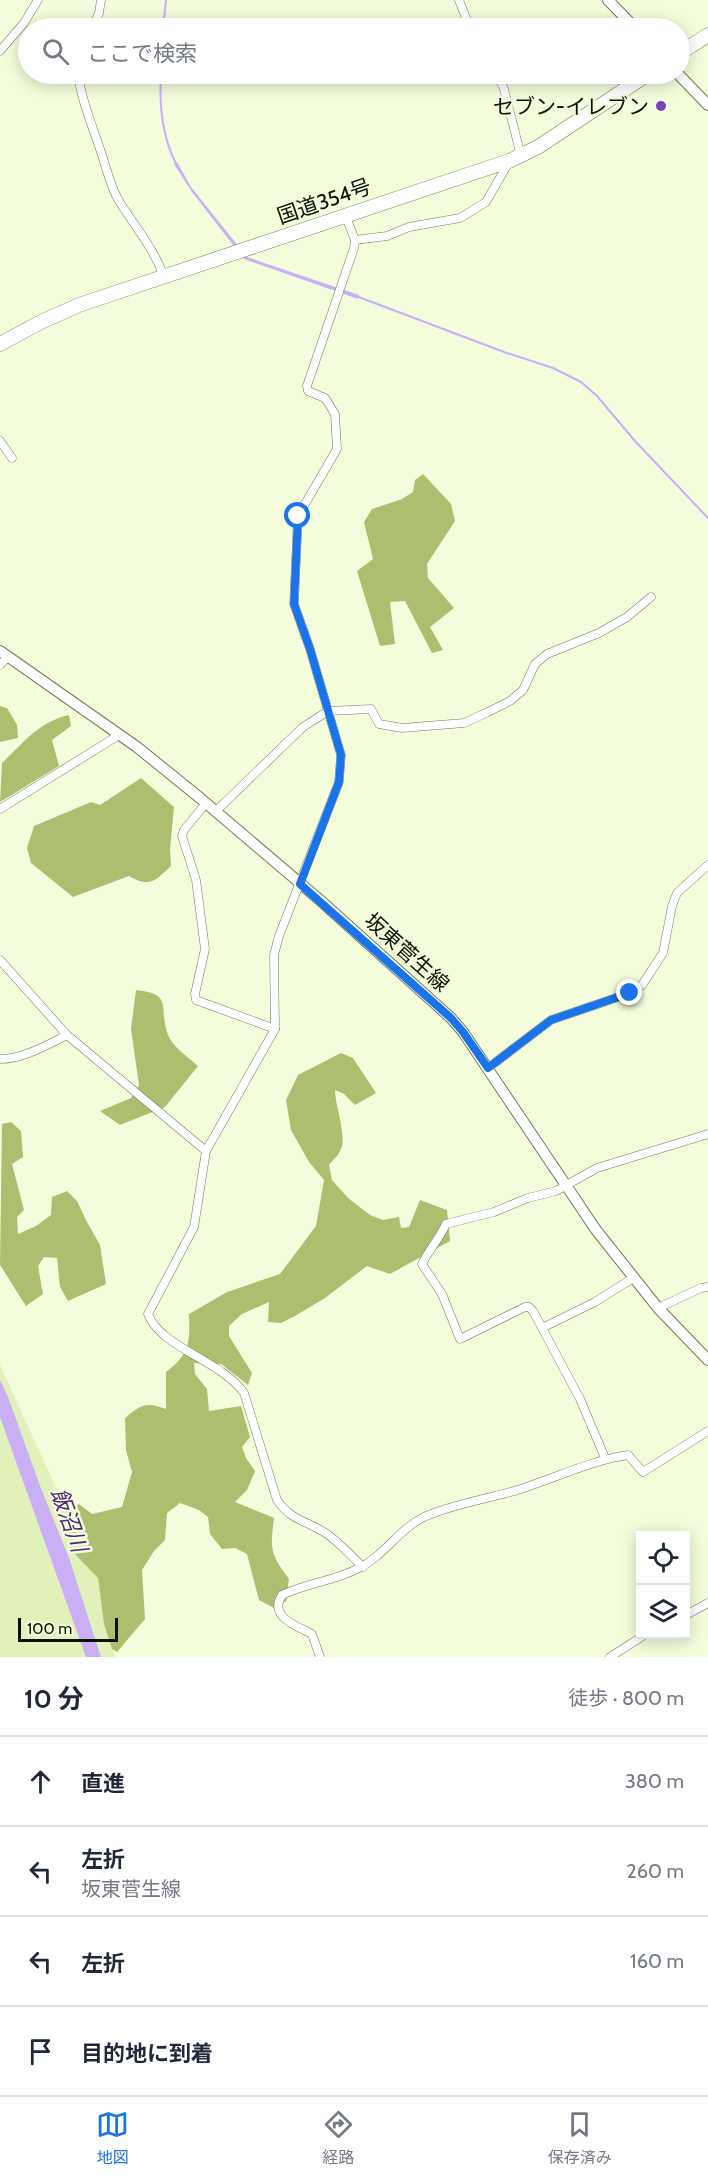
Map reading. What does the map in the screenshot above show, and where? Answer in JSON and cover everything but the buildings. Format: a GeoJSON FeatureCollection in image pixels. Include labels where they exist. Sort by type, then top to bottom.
{"type":"FeatureCollection","features":[{"type":"Feature","properties":{"kind":"highway"},"geometry":{"type":"LineString","coordinates":[[690,46],[708,34]]}},
{"type":"Feature","properties":{"kind":"highway","name":"国道354号"},"geometry":{"type":"LineString","coordinates":[[0,344],[61,313],[515,158],[555,136],[633,84]]}},
{"type":"Feature","properties":{"kind":"main road"},"geometry":{"type":"LineString","coordinates":[[608,0],[625,18]]}},
{"type":"Feature","properties":{"kind":"main road"},"geometry":{"type":"LineString","coordinates":[[688,84],[708,105]]}},
{"type":"Feature","properties":{"kind":"main road","name":"坂東菅生線"},"geometry":{"type":"LineString","coordinates":[[4,653],[119,735],[206,803],[330,909],[451,1018],[488,1068],[596,1230],[658,1308],[708,1360]]}},
{"type":"Feature","properties":{"kind":"street"},"geometry":{"type":"LineString","coordinates":[[27,18],[38,0]]}},
{"type":"Feature","properties":{"kind":"street"},"geometry":{"type":"LineString","coordinates":[[97,18],[101,0]]}},
{"type":"Feature","properties":{"kind":"street"},"geometry":{"type":"LineString","coordinates":[[459,0],[466,18]]}},
{"type":"Feature","properties":{"kind":"street"},"geometry":{"type":"LineString","coordinates":[[0,51],[18,30]]}},
{"type":"Feature","properties":{"kind":"street"},"geometry":{"type":"LineString","coordinates":[[81,84],[91,123],[118,200],[145,239],[164,277]]}},
{"type":"Feature","properties":{"kind":"street"},"geometry":{"type":"LineString","coordinates":[[355,240],[387,236],[409,227],[460,218],[486,202],[515,158],[502,84]]}},
{"type":"Feature","properties":{"kind":"street"},"geometry":{"type":"LineString","coordinates":[[346,217],[355,240],[354,248],[307,386],[308,391],[326,398],[334,414],[337,449],[298,516],[294,604],[310,649],[341,755],[340,774],[282,928],[274,956],[275,1029],[206,1151],[194,1227],[148,1314],[152,1324],[178,1345],[224,1373],[237,1383],[244,1393],[277,1500],[284,1510],[295,1518],[325,1532],[363,1567]]}},
{"type":"Feature","properties":{"kind":"street"},"geometry":{"type":"LineString","coordinates":[[0,441],[12,458]]}},
{"type":"Feature","properties":{"kind":"street"},"geometry":{"type":"LineString","coordinates":[[216,812],[303,727],[328,711],[371,709],[379,724],[402,728],[464,723],[510,700],[523,690],[535,664],[548,654],[618,623],[651,597]]}},
{"type":"Feature","properties":{"kind":"street"},"geometry":{"type":"LineString","coordinates":[[0,665],[4,653]]}},
{"type":"Feature","properties":{"kind":"street"},"geometry":{"type":"LineString","coordinates":[[0,809],[119,735]]}},
{"type":"Feature","properties":{"kind":"street"},"geometry":{"type":"LineString","coordinates":[[206,803],[184,830],[182,836],[196,879],[205,949],[195,994],[196,1000],[275,1029]]}},
{"type":"Feature","properties":{"kind":"street"},"geometry":{"type":"LineString","coordinates":[[488,1068],[551,1020],[630,993],[642,986],[663,953],[672,906],[677,893],[708,865]]}},
{"type":"Feature","properties":{"kind":"street"},"geometry":{"type":"LineString","coordinates":[[0,960],[67,1035],[206,1151]]}},
{"type":"Feature","properties":{"kind":"street"},"geometry":{"type":"LineString","coordinates":[[0,1059],[7,1059],[37,1049],[67,1035]]}},
{"type":"Feature","properties":{"kind":"street"},"geometry":{"type":"LineString","coordinates":[[605,1458],[580,1399],[529,1306],[460,1339],[442,1294],[422,1264],[428,1251],[440,1238],[446,1224],[494,1212],[528,1198],[556,1191],[597,1168],[708,1134]]}},
{"type":"Feature","properties":{"kind":"street"},"geometry":{"type":"LineString","coordinates":[[542,1328],[595,1302],[633,1278]]}},
{"type":"Feature","properties":{"kind":"street"},"geometry":{"type":"LineString","coordinates":[[658,1308],[708,1287]]}},
{"type":"Feature","properties":{"kind":"street"},"geometry":{"type":"LineString","coordinates":[[320,1657],[312,1634],[283,1618],[278,1612],[279,1599],[282,1595],[363,1567],[423,1518],[467,1503],[518,1490],[605,1458],[628,1455],[643,1472],[708,1431]]}},
{"type":"Feature","properties":{"kind":"street"},"geometry":{"type":"LineString","coordinates":[[690,1613],[708,1603]]}},
{"type":"Feature","properties":{"kind":"street"},"geometry":{"type":"LineString","coordinates":[[609,1657],[639,1639]]}},
{"type":"Feature","properties":{"kind":"green space"},"geometry":{"type":"Polygon","coordinates":[[[423,474],[451,504],[455,521],[427,564],[428,578],[454,608],[430,627],[443,650],[432,653],[405,601],[390,602],[395,644],[380,646],[357,571],[373,559],[364,522],[372,509],[402,499],[413,492],[415,480],[423,474]]]}},
{"type":"Feature","properties":{"kind":"green space"},"geometry":{"type":"Polygon","coordinates":[[[0,706],[7,708],[17,725],[18,738],[0,742],[0,706]]]}},
{"type":"Feature","properties":{"kind":"green space"},"geometry":{"type":"Polygon","coordinates":[[[69,715],[71,726],[52,740],[59,766],[0,802],[2,763],[49,722],[69,715]]]}},
{"type":"Feature","properties":{"kind":"green space"},"geometry":{"type":"Polygon","coordinates":[[[141,778],[174,807],[170,849],[171,866],[161,876],[152,881],[142,882],[129,876],[73,897],[31,863],[27,848],[34,826],[91,802],[100,805],[141,778]]]}},
{"type":"Feature","properties":{"kind":"green space"},"geometry":{"type":"Polygon","coordinates":[[[136,990],[148,992],[160,998],[169,1037],[198,1066],[165,1107],[120,1125],[100,1111],[131,1098],[139,1085],[131,1029],[136,990]]]}},
{"type":"Feature","properties":{"kind":"green space"},"geometry":{"type":"Polygon","coordinates":[[[341,1053],[353,1058],[376,1093],[355,1105],[344,1094],[335,1090],[343,1137],[339,1153],[329,1165],[332,1180],[348,1198],[370,1215],[383,1220],[399,1217],[401,1228],[409,1227],[420,1200],[447,1210],[450,1241],[390,1274],[367,1266],[325,1298],[281,1323],[268,1322],[269,1302],[242,1314],[229,1326],[229,1336],[252,1373],[248,1385],[221,1364],[194,1363],[195,1374],[207,1389],[209,1411],[241,1406],[250,1437],[242,1447],[255,1471],[247,1490],[235,1502],[274,1518],[273,1551],[289,1579],[286,1601],[274,1608],[259,1600],[247,1554],[235,1548],[222,1549],[210,1534],[208,1517],[199,1510],[180,1503],[167,1513],[165,1540],[154,1551],[142,1570],[145,1619],[117,1652],[112,1649],[104,1624],[98,1578],[71,1550],[67,1512],[79,1504],[92,1514],[122,1507],[132,1472],[126,1450],[125,1418],[148,1405],[166,1409],[166,1372],[180,1359],[187,1347],[189,1314],[227,1292],[280,1274],[316,1226],[324,1180],[309,1162],[291,1130],[286,1100],[298,1075],[341,1053]]]}},
{"type":"Feature","properties":{"kind":"green space"},"geometry":{"type":"Polygon","coordinates":[[[11,1122],[21,1131],[23,1157],[12,1164],[24,1210],[17,1217],[18,1234],[36,1226],[51,1215],[52,1197],[67,1191],[77,1201],[100,1245],[106,1284],[68,1301],[60,1287],[57,1258],[44,1257],[38,1266],[43,1294],[26,1306],[0,1265],[2,1124],[11,1122]]]}},
{"type":"Feature","properties":{"kind":"green space"},"geometry":{"type":"Polygon","coordinates":[[[0,1365],[67,1512],[71,1550],[98,1578],[104,1624],[115,1657],[0,1657],[0,1365]]]}},
{"type":"Feature","properties":{"kind":"shaded area"},"geometry":{"type":"Polygon","coordinates":[[[177,162],[191,187],[247,257],[359,295],[358,299],[244,259],[192,192],[174,164],[177,162]]]}},
{"type":"Feature","properties":{"kind":"shaded area"},"geometry":{"type":"Polygon","coordinates":[[[0,1380],[69,1558],[101,1657],[86,1657],[0,1417],[0,1380]]]}},
{"type":"Feature","properties":{"kind":"waterway"},"geometry":{"type":"LineString","coordinates":[[164,18],[166,0]]}},
{"type":"Feature","properties":{"kind":"waterway"},"geometry":{"type":"LineString","coordinates":[[161,84],[162,120],[167,142],[176,164]]}},
{"type":"Feature","properties":{"kind":"waterway"},"geometry":{"type":"LineString","coordinates":[[356,296],[553,368],[581,382],[597,396],[635,441],[708,518]]}},
{"type":"Feature","properties":{"kind":"place","name":"セブン-イレブン"},"geometry":{"type":"Point","coordinates":[661,106]}},
{"type":"Feature","properties":{"kind":"route"},"geometry":{"type":"LineString","coordinates":[[298,516],[294,604],[310,649],[341,755],[342,766],[339,782],[300,884],[451,1018],[488,1068],[551,1020],[630,993]]}},
{"type":"Feature","properties":{"kind":"water label","name":"飯沼川"},"geometry":{"type":"Point","coordinates":[69,1520]}}]}
